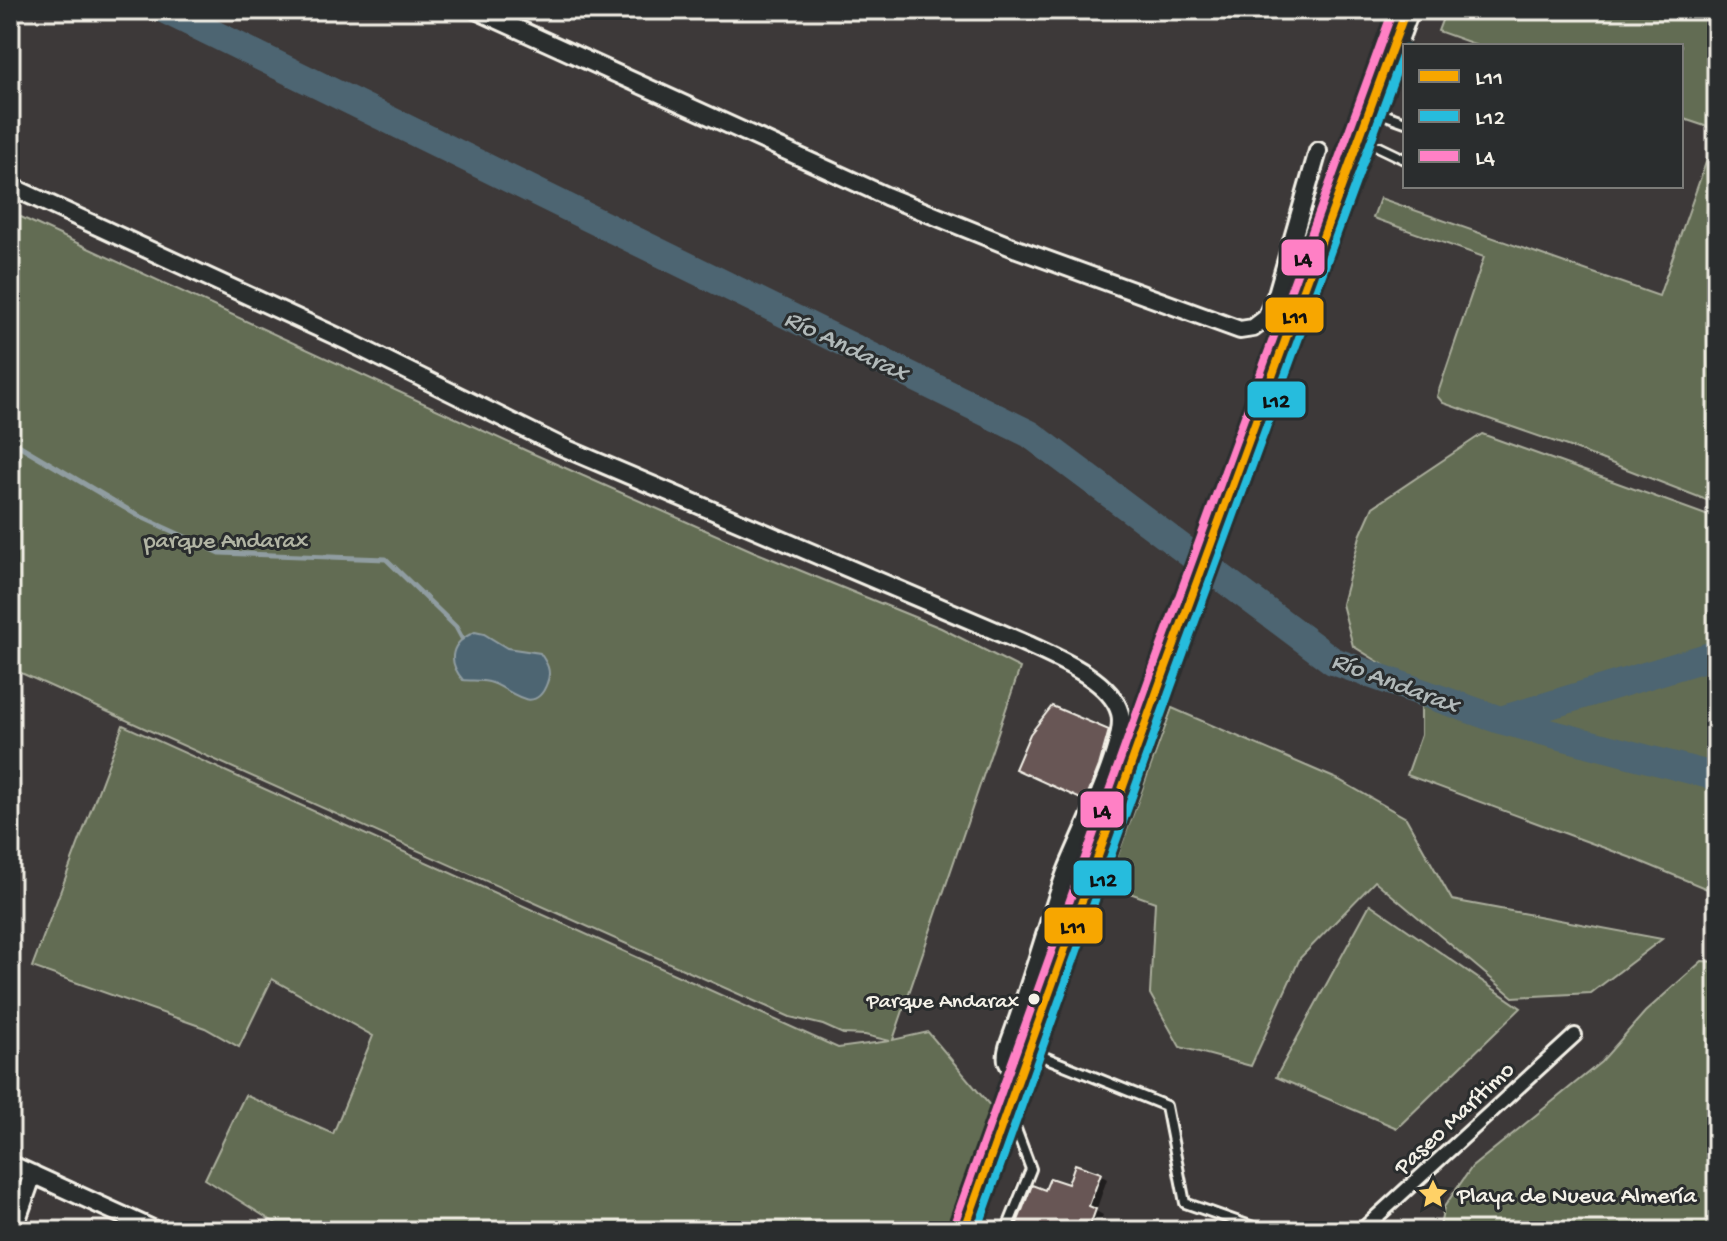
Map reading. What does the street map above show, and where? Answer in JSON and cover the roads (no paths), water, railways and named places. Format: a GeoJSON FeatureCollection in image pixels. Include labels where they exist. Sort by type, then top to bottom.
{"type":"FeatureCollection","features":[{"type":"Feature","properties":{"kind":"main road"},"geometry":{"type":"LineString","coordinates":[[964,1231],[1349,163],[1369,109],[1399,49],[1406,10]]}},
{"type":"Feature","properties":{"kind":"street"},"geometry":{"type":"LineString","coordinates":[[476,10],[886,196],[1017,249],[1240,330],[1253,328],[1266,318],[1277,294],[1318,151]]}},
{"type":"Feature","properties":{"kind":"street"},"geometry":{"type":"LineString","coordinates":[[10,186],[349,342],[570,450],[1043,651],[1103,687],[1120,713],[1119,737],[1066,871],[1005,1056],[1007,1066],[1022,1067]]}},
{"type":"Feature","properties":{"kind":"street","name":"Paseo Marítimo"},"geometry":{"type":"LineString","coordinates":[[1361,1231],[1575,1035]]}},
{"type":"Feature","properties":{"kind":"street"},"geometry":{"type":"LineString","coordinates":[[10,1164],[157,1231]]}},
{"type":"Feature","properties":{"kind":"street"},"geometry":{"type":"LineString","coordinates":[[16,1228],[33,1174]]}},
{"type":"Feature","properties":{"kind":"lane"},"geometry":{"type":"LineString","coordinates":[[1369,109],[1403,121]]}},
{"type":"Feature","properties":{"kind":"lane"},"geometry":{"type":"LineString","coordinates":[[1379,147],[1403,159]]}},
{"type":"Feature","properties":{"kind":"lane"},"geometry":{"type":"LineString","coordinates":[[1022,1067],[1037,1054],[1166,1106],[1185,1203],[1265,1231]]}},
{"type":"Feature","properties":{"kind":"lane"},"geometry":{"type":"LineString","coordinates":[[1006,1231],[1031,1169],[1007,1107]]}},
{"type":"Feature","properties":{"kind":"water"},"geometry":{"type":"Polygon","coordinates":[[[475,632],[507,648],[540,653],[549,671],[542,693],[528,700],[489,682],[463,680],[454,665],[454,652],[461,641],[475,632]]]}},
{"type":"Feature","properties":{"kind":"waterway","name":"Río Andarax"},"geometry":{"type":"LineString","coordinates":[[165,10],[1030,434],[1333,661],[1500,720],[1717,777]]}},
{"type":"Feature","properties":{"kind":"waterway"},"geometry":{"type":"LineString","coordinates":[[10,440],[137,515],[220,553],[386,559],[456,627],[462,638]]}},
{"type":"Feature","properties":{"kind":"waterway","name":"Río Andarax"},"geometry":{"type":"LineString","coordinates":[[1501,720],[1717,654]]}},
{"type":"Feature","properties":{"kind":"place","name":"Parque Andarax"},"geometry":{"type":"Point","coordinates":[1034,999]}},
{"type":"Feature","properties":{"kind":"place","name":"Playa de Nueva Almería"},"geometry":{"type":"Point","coordinates":[1433,1194]}},
{"type":"Feature","properties":{"kind":"park label","name":"parque Andarax"},"geometry":{"type":"Point","coordinates":[226,539]}}]}
